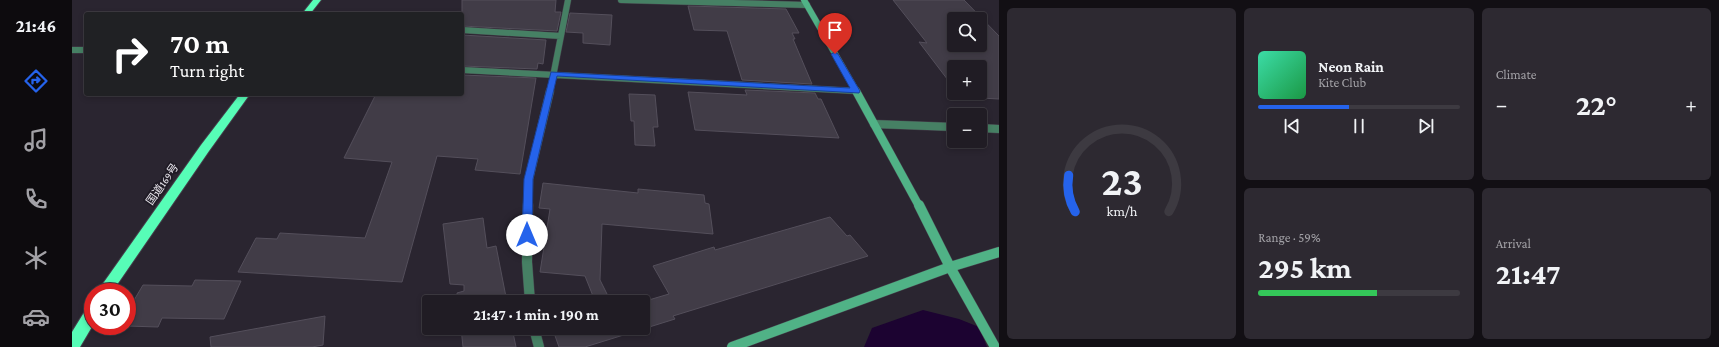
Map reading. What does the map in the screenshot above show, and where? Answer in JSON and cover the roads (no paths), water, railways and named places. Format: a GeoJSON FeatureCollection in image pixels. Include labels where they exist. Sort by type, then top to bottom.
{"type":"FeatureCollection","features":[{"type":"Feature","properties":{"kind":"highway"},"geometry":{"type":"LineString","coordinates":[[308,12],[317,0]]}},
{"type":"Feature","properties":{"kind":"highway","name":"国道169号"},"geometry":{"type":"LineString","coordinates":[[110,283],[200,155],[244,96]]}},
{"type":"Feature","properties":{"kind":"highway"},"geometry":{"type":"LineString","coordinates":[[72,346],[84,326]]}},
{"type":"Feature","properties":{"kind":"street"},"geometry":{"type":"LineString","coordinates":[[530,295],[527,255],[529,179],[554,74],[568,0]]}},
{"type":"Feature","properties":{"kind":"street"},"geometry":{"type":"LineString","coordinates":[[621,0],[805,3],[856,91],[925,217],[950,267],[995,347]]}},
{"type":"Feature","properties":{"kind":"street"},"geometry":{"type":"LineString","coordinates":[[464,30],[561,36]]}},
{"type":"Feature","properties":{"kind":"street"},"geometry":{"type":"LineString","coordinates":[[72,50],[84,50]]}},
{"type":"Feature","properties":{"kind":"street"},"geometry":{"type":"LineString","coordinates":[[464,70],[856,91]]}},
{"type":"Feature","properties":{"kind":"street"},"geometry":{"type":"LineString","coordinates":[[874,124],[947,127]]}},
{"type":"Feature","properties":{"kind":"street"},"geometry":{"type":"LineString","coordinates":[[987,128],[999,129]]}},
{"type":"Feature","properties":{"kind":"street"},"geometry":{"type":"LineString","coordinates":[[732,347],[950,267],[999,252]]}},
{"type":"Feature","properties":{"kind":"street"},"geometry":{"type":"LineString","coordinates":[[536,335],[539,347]]}},
{"type":"Feature","properties":{"kind":"waterway"},"geometry":{"type":"LineString","coordinates":[[892,347],[923,336],[959,346]]}}]}
